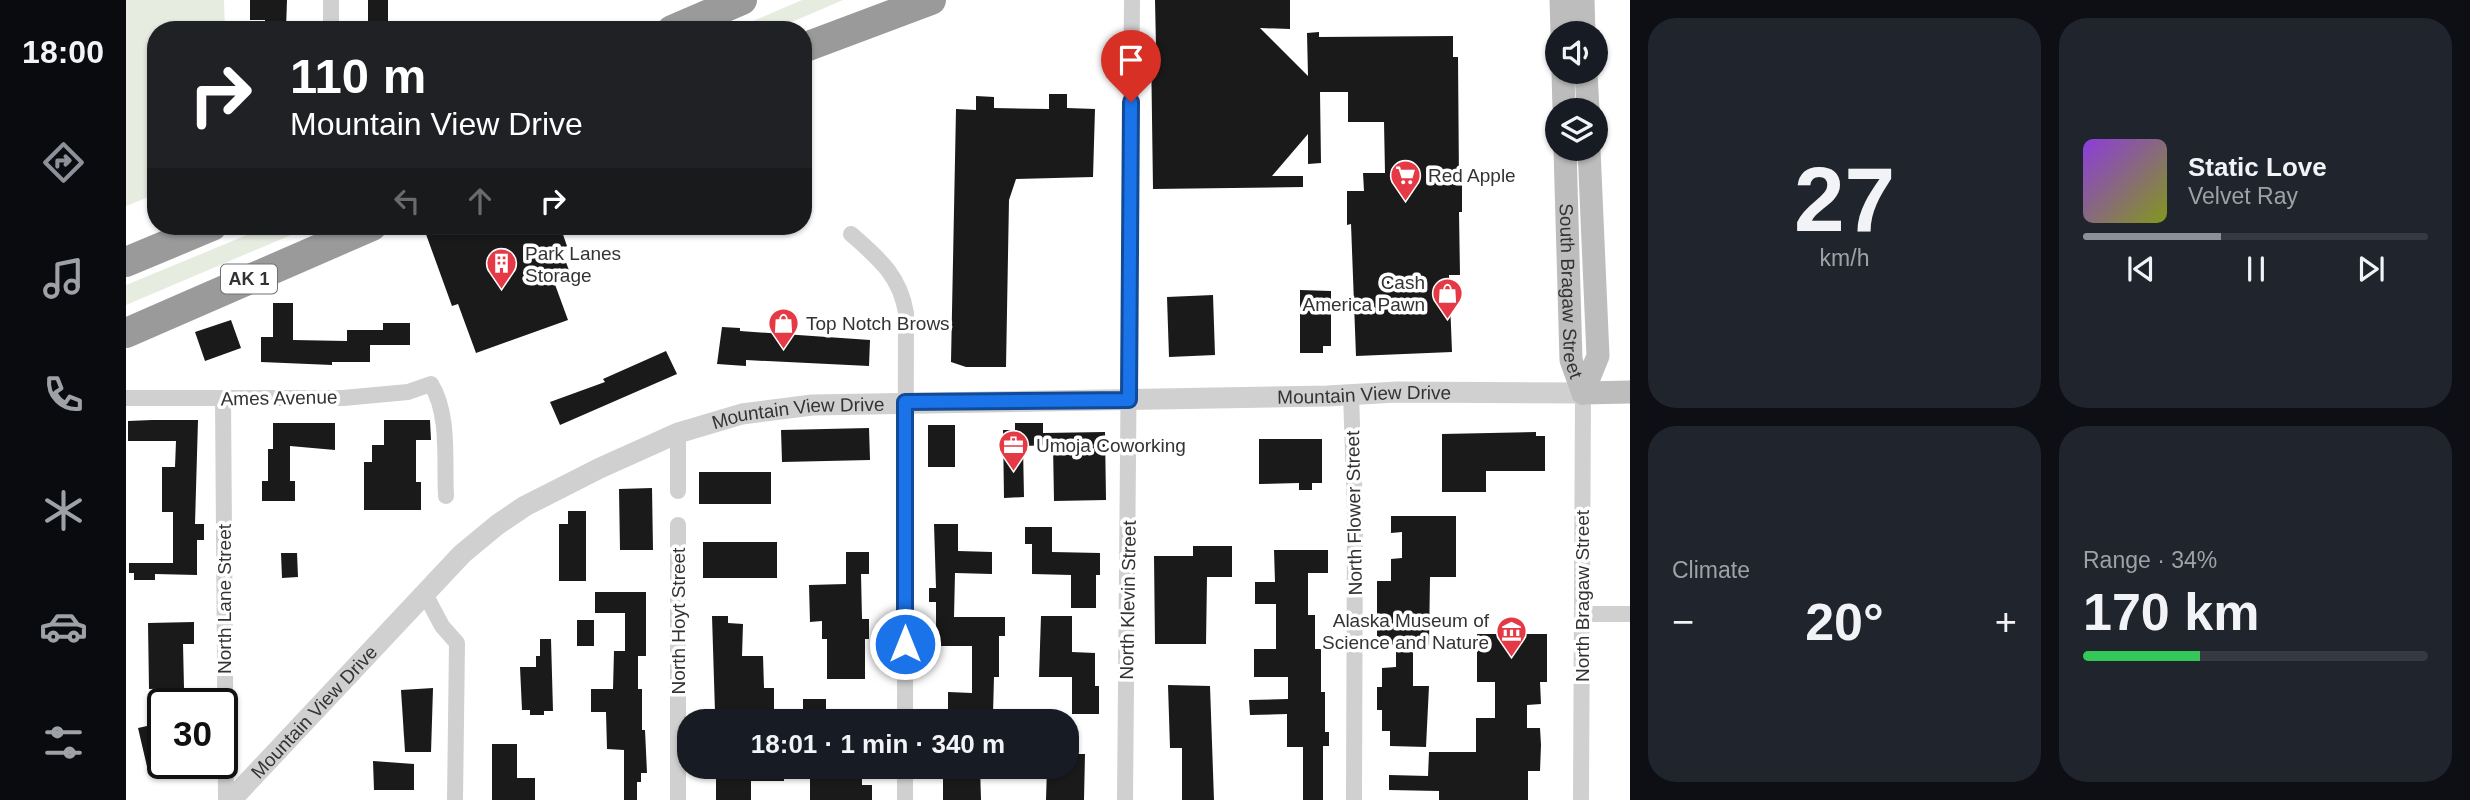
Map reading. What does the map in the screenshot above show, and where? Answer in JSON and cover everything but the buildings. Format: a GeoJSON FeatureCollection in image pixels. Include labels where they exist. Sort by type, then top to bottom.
{"type":"FeatureCollection","features":[{"type":"Feature","properties":{"kind":"highway"},"geometry":{"type":"LineString","coordinates":[[693,21],[742,0]]}},
{"type":"Feature","properties":{"kind":"highway"},"geometry":{"type":"LineString","coordinates":[[812,42],[902,0]]}},
{"type":"Feature","properties":{"kind":"highway"},"geometry":{"type":"LineString","coordinates":[[812,43],[931,0]]}},
{"type":"Feature","properties":{"kind":"highway"},"geometry":{"type":"LineString","coordinates":[[126,262],[190,235]]}},
{"type":"Feature","properties":{"kind":"highway","name":"AK 1"},"geometry":{"type":"LineString","coordinates":[[126,332],[351,235]]}},
{"type":"Feature","properties":{"kind":"main road"},"geometry":{"type":"LineString","coordinates":[[1561,0],[1562,21]]}},
{"type":"Feature","properties":{"kind":"main road"},"geometry":{"type":"LineString","coordinates":[[1583,0],[1584,21]]}},
{"type":"Feature","properties":{"kind":"main road","name":"South Bragaw Street"},"geometry":{"type":"LineString","coordinates":[[1565,161],[1571,360],[1583,393]]}},
{"type":"Feature","properties":{"kind":"main road","name":"South Bragaw Street"},"geometry":{"type":"LineString","coordinates":[[1583,393],[1598,356],[1590,161]]}},
{"type":"Feature","properties":{"kind":"main road","name":"Mountain View Drive"},"geometry":{"type":"LineString","coordinates":[[1583,393],[1630,392]]}},
{"type":"Feature","properties":{"kind":"street"},"geometry":{"type":"LineString","coordinates":[[331,0],[331,21]]}},
{"type":"Feature","properties":{"kind":"street","name":"North Klevin Street"},"geometry":{"type":"LineString","coordinates":[[1125,800],[1132,0]]}},
{"type":"Feature","properties":{"kind":"street"},"geometry":{"type":"LineString","coordinates":[[851,234],[882,262],[895,278],[903,296],[906,313],[905,709]]}},
{"type":"Feature","properties":{"kind":"street","name":"Ames Avenue"},"geometry":{"type":"LineString","coordinates":[[126,398],[223,399],[390,395],[431,384],[439,397],[442,415],[446,496]]}},
{"type":"Feature","properties":{"kind":"street","name":"Mountain View Drive"},"geometry":{"type":"LineString","coordinates":[[229,800],[462,554],[497,525],[525,506],[678,433],[742,414],[812,405],[1396,392],[1583,393]]}},
{"type":"Feature","properties":{"kind":"street","name":"North Bragaw Street"},"geometry":{"type":"LineString","coordinates":[[1581,800],[1583,393]]}},
{"type":"Feature","properties":{"kind":"street","name":"North Flower Street"},"geometry":{"type":"LineString","coordinates":[[1351,395],[1355,510],[1354,800]]}},
{"type":"Feature","properties":{"kind":"street","name":"North Lane Street"},"geometry":{"type":"LineString","coordinates":[[223,399],[229,800]]}},
{"type":"Feature","properties":{"kind":"street"},"geometry":{"type":"LineString","coordinates":[[678,433],[678,491]]}},
{"type":"Feature","properties":{"kind":"street","name":"North Hoyt Street"},"geometry":{"type":"LineString","coordinates":[[678,525],[678,800]]}},
{"type":"Feature","properties":{"kind":"street"},"geometry":{"type":"LineString","coordinates":[[425,594],[442,626],[457,643],[455,800]]}},
{"type":"Feature","properties":{"kind":"street"},"geometry":{"type":"LineString","coordinates":[[1582,614],[1630,614]]}},
{"type":"Feature","properties":{"kind":"street"},"geometry":{"type":"LineString","coordinates":[[905,779],[905,800]]}},
{"type":"Feature","properties":{"kind":"shaded area"},"geometry":{"type":"Polygon","coordinates":[[[126,0],[224,0],[225,21],[147,21],[147,198],[126,206],[126,0]]]}},
{"type":"Feature","properties":{"kind":"shaded area"},"geometry":{"type":"Polygon","coordinates":[[[802,0],[843,0],[794,21],[753,21],[802,0]]]}},
{"type":"Feature","properties":{"kind":"shaded area"},"geometry":{"type":"Polygon","coordinates":[[[247,235],[291,235],[126,305],[126,285],[247,235]]]}},
{"type":"Feature","properties":{"kind":"place","name":"Red Apple"},"geometry":{"type":"Point","coordinates":[1405,202]}},
{"type":"Feature","properties":{"kind":"place","name":"Park Lanes Storage"},"geometry":{"type":"Point","coordinates":[502,291]}},
{"type":"Feature","properties":{"kind":"place","name":"Cash America Pawn"},"geometry":{"type":"Point","coordinates":[1448,320]}},
{"type":"Feature","properties":{"kind":"place","name":"Top Notch Brows"},"geometry":{"type":"Point","coordinates":[783,350]}},
{"type":"Feature","properties":{"kind":"place","name":"Umoja Coworking"},"geometry":{"type":"Point","coordinates":[1013,472]}},
{"type":"Feature","properties":{"kind":"place","name":"Alaska Museum of Science and Nature"},"geometry":{"type":"Point","coordinates":[1512,658]}},
{"type":"Feature","properties":{"kind":"route"},"geometry":{"type":"LineString","coordinates":[[905,644],[905,402],[1129,400],[1131,102]]}}]}
